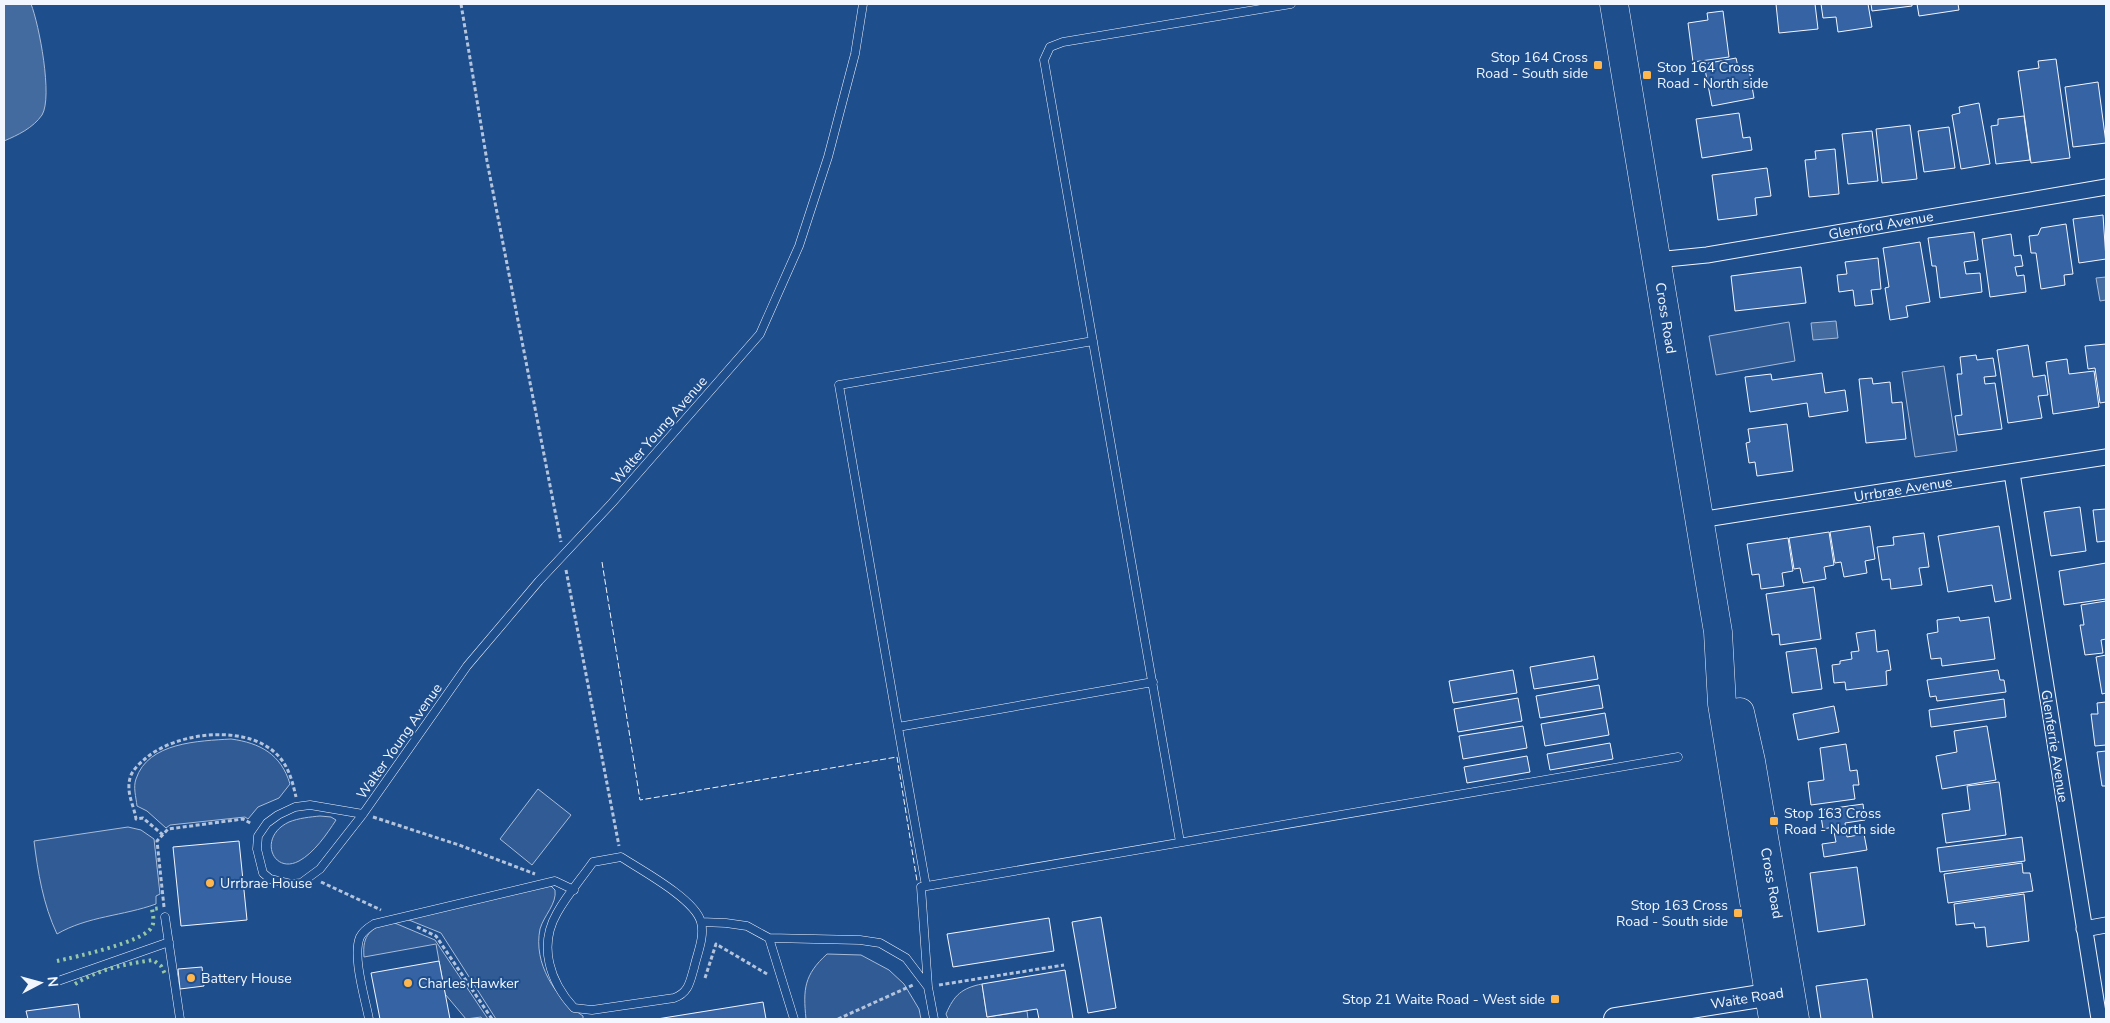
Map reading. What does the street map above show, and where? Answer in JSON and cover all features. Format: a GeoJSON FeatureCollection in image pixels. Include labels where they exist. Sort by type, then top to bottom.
{"type":"FeatureCollection","features":[{"type":"Feature","properties":{"kind":"highway","name":"Cross Road"},"geometry":{"type":"LineString","coordinates":[[1614,4],[1718,632],[1732,674],[1751,761],[1777,1002],[1795,1019]]}},
{"type":"Feature","properties":{"kind":"street","name":"Glenford Avenue"},"geometry":{"type":"LineString","coordinates":[[1656,260],[1707,255],[2106,188]]}},
{"type":"Feature","properties":{"kind":"street","name":"Urrbrae Avenue"},"geometry":{"type":"LineString","coordinates":[[1699,520],[2106,457]]}},
{"type":"Feature","properties":{"kind":"street","name":"Glenferrie Avenue"},"geometry":{"type":"LineString","coordinates":[[2012,473],[2099,1019]]}},
{"type":"Feature","properties":{"kind":"street"},"geometry":{"type":"LineString","coordinates":[[2084,929],[2106,925]]}},
{"type":"Feature","properties":{"kind":"street","name":"Waite Road"},"geometry":{"type":"LineString","coordinates":[[1615,1019],[1777,1002]]}},
{"type":"Feature","properties":{"kind":"lane","name":"Walter Young Avenue"},"geometry":{"type":"LineString","coordinates":[[311,877],[320,869],[363,814],[467,666],[760,334],[799,246],[828,157],[856,54],[863,4]]}},
{"type":"Feature","properties":{"kind":"lane"},"geometry":{"type":"LineString","coordinates":[[1180,842],[1044,60],[1050,46],[1063,42],[1291,4]]}},
{"type":"Feature","properties":{"kind":"lane"},"geometry":{"type":"LineString","coordinates":[[926,886],[839,385],[1093,340]]}},
{"type":"Feature","properties":{"kind":"lane"},"geometry":{"type":"LineString","coordinates":[[898,727],[1153,682]]}},
{"type":"Feature","properties":{"kind":"lane"},"geometry":{"type":"LineString","coordinates":[[934,1019],[926,984],[921,887],[1678,757]]}},
{"type":"Feature","properties":{"kind":"lane","name":"Walter Young Avenue"},"geometry":{"type":"LineString","coordinates":[[262,829],[278,815],[298,807],[310,805],[363,814]]}},
{"type":"Feature","properties":{"kind":"lane"},"geometry":{"type":"LineString","coordinates":[[262,829],[258,836],[257,849],[263,873],[270,879],[291,884],[301,883],[311,877]]}},
{"type":"Feature","properties":{"kind":"lane"},"geometry":{"type":"LineString","coordinates":[[621,857],[682,897],[701,922],[702,940],[688,989],[681,996],[674,998],[592,1010],[574,1008],[556,986],[549,965],[547,948],[550,930],[557,913],[574,890],[593,862],[621,857]]}},
{"type":"Feature","properties":{"kind":"lane"},"geometry":{"type":"LineString","coordinates":[[369,1019],[358,953],[361,936],[366,929],[374,924],[397,918],[555,881],[574,890]]}},
{"type":"Feature","properties":{"kind":"lane"},"geometry":{"type":"LineString","coordinates":[[165,917],[180,1019]]}},
{"type":"Feature","properties":{"kind":"lane"},"geometry":{"type":"LineString","coordinates":[[701,922],[747,926],[769,938],[860,940],[880,943],[906,958],[926,984]]}},
{"type":"Feature","properties":{"kind":"lane"},"geometry":{"type":"LineString","coordinates":[[769,938],[794,1019]]}},
{"type":"Feature","properties":{"kind":"lane"},"geometry":{"type":"LineString","coordinates":[[58,981],[169,942]]}},
{"type":"Feature","properties":{"kind":"path"},"geometry":{"type":"LineString","coordinates":[[461,4],[487,161],[621,857]]}},
{"type":"Feature","properties":{"kind":"path"},"geometry":{"type":"LineString","coordinates":[[163,835],[143,818],[136,819],[135,811],[130,801],[130,776],[138,764],[155,751],[177,741],[199,736],[235,735],[266,745],[288,767],[298,807]]}},
{"type":"Feature","properties":{"kind":"path"},"geometry":{"type":"LineString","coordinates":[[363,814],[459,845],[555,881]]}},
{"type":"Feature","properties":{"kind":"path"},"geometry":{"type":"LineString","coordinates":[[165,917],[157,842],[168,829],[243,819],[262,829]]}},
{"type":"Feature","properties":{"kind":"path"},"geometry":{"type":"LineString","coordinates":[[311,877],[436,936],[492,1019]]}},
{"type":"Feature","properties":{"kind":"path"},"geometry":{"type":"LineString","coordinates":[[838,1019],[926,984],[1064,965]]}},
{"type":"Feature","properties":{"kind":"shaded area"},"geometry":{"type":"Polygon","coordinates":[[[4,4],[31,4],[38,27],[44,60],[46,93],[45,106],[38,120],[25,131],[4,141],[4,4]]]}},
{"type":"Feature","properties":{"kind":"shaded area"},"geometry":{"type":"Polygon","coordinates":[[[2106,277],[2106,300],[2100,301],[2096,278],[2106,277]]]}},
{"type":"Feature","properties":{"kind":"shaded area"},"geometry":{"type":"Polygon","coordinates":[[[1836,321],[1838,338],[1813,340],[1811,323],[1836,321]]]}},
{"type":"Feature","properties":{"kind":"shaded area"},"geometry":{"type":"Polygon","coordinates":[[[1789,322],[1795,361],[1716,375],[1709,336],[1789,322]]]}},
{"type":"Feature","properties":{"kind":"shaded area"},"geometry":{"type":"Polygon","coordinates":[[[1944,366],[1957,451],[1915,457],[1902,372],[1944,366]]]}},
{"type":"Feature","properties":{"kind":"shaded area"},"geometry":{"type":"Polygon","coordinates":[[[231,739],[260,747],[281,765],[290,784],[279,798],[258,807],[248,819],[245,817],[170,825],[166,828],[147,811],[137,806],[135,782],[142,767],[151,757],[176,746],[231,739]]]}},
{"type":"Feature","properties":{"kind":"shaded area"},"geometry":{"type":"Polygon","coordinates":[[[538,789],[571,815],[532,865],[500,839],[538,789]]]}},
{"type":"Feature","properties":{"kind":"shaded area"},"geometry":{"type":"Polygon","coordinates":[[[320,816],[331,817],[336,820],[305,858],[290,864],[282,863],[276,859],[271,845],[273,836],[279,829],[289,822],[320,816]]]}},
{"type":"Feature","properties":{"kind":"shaded area"},"geometry":{"type":"Polygon","coordinates":[[[128,827],[141,830],[154,839],[160,894],[156,896],[156,904],[81,923],[57,934],[42,888],[34,841],[128,827]]]}},
{"type":"Feature","properties":{"kind":"shaded area"},"geometry":{"type":"Polygon","coordinates":[[[550,885],[555,890],[554,900],[540,929],[539,942],[543,967],[555,990],[563,1000],[583,1016],[583,1019],[496,1019],[441,933],[404,918],[550,885]]]}},
{"type":"Feature","properties":{"kind":"shaded area"},"geometry":{"type":"Polygon","coordinates":[[[390,921],[435,940],[488,1019],[482,1019],[481,1017],[466,1019],[445,994],[436,944],[364,957],[366,938],[369,933],[390,921]]]}},
{"type":"Feature","properties":{"kind":"shaded area"},"geometry":{"type":"Polygon","coordinates":[[[827,954],[861,955],[889,970],[904,984],[919,1009],[921,1019],[806,1019],[805,991],[809,976],[827,954]]]}},
{"type":"Feature","properties":{"kind":"shaded area"},"geometry":{"type":"Polygon","coordinates":[[[982,984],[987,1017],[1027,1011],[1028,1019],[948,1019],[946,1014],[956,997],[964,990],[982,984]]]}},
{"type":"Feature","properties":{"kind":"building"},"geometry":{"type":"Polygon","coordinates":[[[1776,4],[1815,4],[1818,29],[1779,33],[1776,4]]]}},
{"type":"Feature","properties":{"kind":"building"},"geometry":{"type":"Polygon","coordinates":[[[1821,4],[1868,4],[1872,27],[1838,32],[1836,17],[1823,18],[1821,4]]]}},
{"type":"Feature","properties":{"kind":"building"},"geometry":{"type":"Polygon","coordinates":[[[1871,4],[1912,4],[1912,6],[1872,11],[1871,4]]]}},
{"type":"Feature","properties":{"kind":"building"},"geometry":{"type":"Polygon","coordinates":[[[1917,4],[1958,4],[1959,10],[1919,16],[1917,4]]]}},
{"type":"Feature","properties":{"kind":"building"},"geometry":{"type":"Polygon","coordinates":[[[1723,11],[1729,57],[1693,62],[1688,23],[1708,20],[1707,13],[1723,11]]]}},
{"type":"Feature","properties":{"kind":"building"},"geometry":{"type":"Polygon","coordinates":[[[1736,58],[1739,71],[1749,69],[1754,98],[1712,106],[1704,64],[1736,58]]]}},
{"type":"Feature","properties":{"kind":"building"},"geometry":{"type":"Polygon","coordinates":[[[2056,59],[2070,158],[2031,163],[2018,71],[2039,68],[2038,61],[2056,59]]]}},
{"type":"Feature","properties":{"kind":"building"},"geometry":{"type":"Polygon","coordinates":[[[2098,82],[2106,143],[2073,147],[2065,87],[2098,82]]]}},
{"type":"Feature","properties":{"kind":"building"},"geometry":{"type":"Polygon","coordinates":[[[1979,103],[1990,164],[1961,169],[1952,115],[1960,113],[1959,107],[1979,103]]]}},
{"type":"Feature","properties":{"kind":"building"},"geometry":{"type":"Polygon","coordinates":[[[1739,113],[1743,138],[1750,137],[1752,150],[1702,158],[1696,119],[1739,113]]]}},
{"type":"Feature","properties":{"kind":"building"},"geometry":{"type":"Polygon","coordinates":[[[2024,116],[2030,160],[1996,164],[1991,126],[1998,125],[1998,119],[2024,116]]]}},
{"type":"Feature","properties":{"kind":"building"},"geometry":{"type":"Polygon","coordinates":[[[1910,125],[1917,179],[1882,183],[1876,129],[1910,125]]]}},
{"type":"Feature","properties":{"kind":"building"},"geometry":{"type":"Polygon","coordinates":[[[1949,127],[1955,168],[1924,172],[1918,131],[1949,127]]]}},
{"type":"Feature","properties":{"kind":"building"},"geometry":{"type":"Polygon","coordinates":[[[1872,131],[1878,181],[1848,184],[1842,134],[1872,131]]]}},
{"type":"Feature","properties":{"kind":"building"},"geometry":{"type":"Polygon","coordinates":[[[1835,149],[1839,194],[1809,197],[1805,160],[1816,159],[1815,151],[1835,149]]]}},
{"type":"Feature","properties":{"kind":"building"},"geometry":{"type":"Polygon","coordinates":[[[1767,168],[1771,196],[1755,198],[1757,215],[1718,220],[1712,175],[1767,168]]]}},
{"type":"Feature","properties":{"kind":"building"},"geometry":{"type":"Polygon","coordinates":[[[2103,215],[2106,259],[2079,263],[2073,219],[2103,215]]]}},
{"type":"Feature","properties":{"kind":"building"},"geometry":{"type":"Polygon","coordinates":[[[2066,224],[2073,274],[2064,275],[2065,285],[2041,289],[2036,253],[2031,253],[2029,236],[2038,235],[2041,228],[2066,224]]]}},
{"type":"Feature","properties":{"kind":"building"},"geometry":{"type":"Polygon","coordinates":[[[1974,232],[1978,260],[1964,262],[1966,274],[1980,273],[1982,292],[1940,298],[1936,266],[1932,266],[1928,238],[1974,232]]]}},
{"type":"Feature","properties":{"kind":"building"},"geometry":{"type":"Polygon","coordinates":[[[2011,234],[2014,256],[2021,255],[2023,266],[2015,267],[2017,276],[2024,275],[2026,292],[1990,297],[1982,239],[2011,234]]]}},
{"type":"Feature","properties":{"kind":"building"},"geometry":{"type":"Polygon","coordinates":[[[1920,242],[1930,302],[1906,306],[1908,317],[1890,320],[1885,288],[1889,287],[1883,248],[1920,242]]]}},
{"type":"Feature","properties":{"kind":"building"},"geometry":{"type":"Polygon","coordinates":[[[1878,258],[1881,289],[1871,290],[1873,304],[1855,306],[1853,290],[1839,292],[1837,275],[1847,274],[1845,262],[1878,258]]]}},
{"type":"Feature","properties":{"kind":"building"},"geometry":{"type":"Polygon","coordinates":[[[1801,267],[1806,303],[1735,311],[1731,276],[1801,267]]]}},
{"type":"Feature","properties":{"kind":"building"},"geometry":{"type":"Polygon","coordinates":[[[2106,344],[2106,402],[2100,403],[2095,368],[2088,369],[2085,346],[2106,344]]]}},
{"type":"Feature","properties":{"kind":"building"},"geometry":{"type":"Polygon","coordinates":[[[2028,345],[2033,377],[2045,375],[2048,395],[2038,396],[2042,418],[2008,423],[1997,350],[2028,345]]]}},
{"type":"Feature","properties":{"kind":"building"},"geometry":{"type":"Polygon","coordinates":[[[1976,355],[1977,360],[1993,358],[1996,376],[1984,377],[1985,384],[1995,383],[2002,429],[1958,435],[1955,416],[1962,415],[1957,374],[1962,374],[1960,357],[1976,355]]]}},
{"type":"Feature","properties":{"kind":"building"},"geometry":{"type":"Polygon","coordinates":[[[2067,359],[2069,374],[2094,371],[2099,407],[2053,414],[2046,362],[2067,359]]]}},
{"type":"Feature","properties":{"kind":"building"},"geometry":{"type":"Polygon","coordinates":[[[1822,373],[1825,393],[1845,390],[1848,411],[1809,417],[1807,403],[1750,412],[1745,377],[1771,374],[1772,380],[1822,373]]]}},
{"type":"Feature","properties":{"kind":"building"},"geometry":{"type":"Polygon","coordinates":[[[1872,378],[1873,384],[1890,382],[1892,403],[1902,402],[1906,439],[1866,443],[1859,379],[1872,378]]]}},
{"type":"Feature","properties":{"kind":"building"},"geometry":{"type":"Polygon","coordinates":[[[1787,424],[1793,471],[1757,476],[1755,462],[1749,463],[1746,443],[1750,442],[1748,429],[1787,424]]]}},
{"type":"Feature","properties":{"kind":"building"},"geometry":{"type":"Polygon","coordinates":[[[2080,507],[2086,551],[2051,556],[2044,512],[2080,507]]]}},
{"type":"Feature","properties":{"kind":"building"},"geometry":{"type":"Polygon","coordinates":[[[2106,509],[2106,541],[2097,542],[2093,510],[2106,509]]]}},
{"type":"Feature","properties":{"kind":"building"},"geometry":{"type":"Polygon","coordinates":[[[1870,526],[1875,559],[1865,561],[1867,573],[1844,577],[1841,562],[1835,563],[1830,532],[1870,526]]]}},
{"type":"Feature","properties":{"kind":"building"},"geometry":{"type":"Polygon","coordinates":[[[1999,526],[2011,599],[1995,602],[1992,585],[1948,592],[1938,536],[1999,526]]]}},
{"type":"Feature","properties":{"kind":"building"},"geometry":{"type":"Polygon","coordinates":[[[1829,532],[1834,565],[1824,567],[1826,579],[1803,583],[1800,568],[1794,569],[1789,538],[1829,532]]]}},
{"type":"Feature","properties":{"kind":"building"},"geometry":{"type":"Polygon","coordinates":[[[1924,533],[1929,567],[1919,568],[1922,585],[1891,589],[1890,579],[1882,580],[1877,547],[1894,545],[1893,537],[1924,533]]]}},
{"type":"Feature","properties":{"kind":"building"},"geometry":{"type":"Polygon","coordinates":[[[1788,538],[1793,571],[1782,573],[1784,586],[1761,589],[1759,574],[1752,575],[1747,544],[1788,538]]]}},
{"type":"Feature","properties":{"kind":"building"},"geometry":{"type":"Polygon","coordinates":[[[2106,563],[2106,599],[2064,605],[2059,571],[2106,563]]]}},
{"type":"Feature","properties":{"kind":"building"},"geometry":{"type":"Polygon","coordinates":[[[1814,587],[1821,639],[1780,645],[1779,634],[1772,635],[1766,594],[1814,587]]]}},
{"type":"Feature","properties":{"kind":"building"},"geometry":{"type":"Polygon","coordinates":[[[2106,601],[2106,639],[2101,640],[2103,653],[2085,655],[2080,625],[2084,625],[2081,605],[2106,601]]]}},
{"type":"Feature","properties":{"kind":"building"},"geometry":{"type":"Polygon","coordinates":[[[1959,617],[1960,621],[1989,617],[1995,659],[1942,666],[1941,658],[1931,659],[1927,634],[1938,632],[1937,620],[1959,617]]]}},
{"type":"Feature","properties":{"kind":"building"},"geometry":{"type":"Polygon","coordinates":[[[1875,630],[1877,652],[1888,650],[1891,670],[1886,671],[1887,685],[1846,690],[1845,682],[1834,683],[1832,665],[1840,664],[1840,661],[1852,659],[1851,652],[1859,651],[1856,633],[1875,630]]]}},
{"type":"Feature","properties":{"kind":"building"},"geometry":{"type":"Polygon","coordinates":[[[1816,648],[1822,689],[1792,693],[1786,652],[1816,648]]]}},
{"type":"Feature","properties":{"kind":"building"},"geometry":{"type":"Polygon","coordinates":[[[2106,655],[2106,693],[2102,694],[2096,657],[2106,655]]]}},
{"type":"Feature","properties":{"kind":"building"},"geometry":{"type":"Polygon","coordinates":[[[1594,656],[1598,679],[1534,689],[1530,667],[1594,656]]]}},
{"type":"Feature","properties":{"kind":"building"},"geometry":{"type":"Polygon","coordinates":[[[1513,670],[1517,693],[1453,703],[1449,681],[1513,670]]]}},
{"type":"Feature","properties":{"kind":"building"},"geometry":{"type":"Polygon","coordinates":[[[1998,670],[2000,680],[2004,680],[2006,692],[1937,701],[1936,696],[1930,697],[1927,680],[1998,670]]]}},
{"type":"Feature","properties":{"kind":"building"},"geometry":{"type":"Polygon","coordinates":[[[1599,685],[1603,708],[1540,718],[1536,696],[1599,685]]]}},
{"type":"Feature","properties":{"kind":"building"},"geometry":{"type":"Polygon","coordinates":[[[1518,698],[1522,721],[1458,732],[1454,709],[1518,698]]]}},
{"type":"Feature","properties":{"kind":"building"},"geometry":{"type":"Polygon","coordinates":[[[2004,699],[2006,717],[1931,727],[1929,710],[2004,699]]]}},
{"type":"Feature","properties":{"kind":"building"},"geometry":{"type":"Polygon","coordinates":[[[2106,702],[2106,745],[2095,746],[2091,714],[2098,714],[2097,703],[2106,702]]]}},
{"type":"Feature","properties":{"kind":"building"},"geometry":{"type":"Polygon","coordinates":[[[1834,706],[1839,732],[1798,740],[1793,714],[1834,706]]]}},
{"type":"Feature","properties":{"kind":"building"},"geometry":{"type":"Polygon","coordinates":[[[1605,713],[1609,735],[1545,746],[1541,724],[1605,713]]]}},
{"type":"Feature","properties":{"kind":"building"},"geometry":{"type":"Polygon","coordinates":[[[1523,726],[1527,748],[1463,759],[1459,736],[1523,726]]]}},
{"type":"Feature","properties":{"kind":"building"},"geometry":{"type":"Polygon","coordinates":[[[1987,726],[1996,780],[1942,789],[1936,756],[1957,752],[1954,731],[1987,726]]]}},
{"type":"Feature","properties":{"kind":"building"},"geometry":{"type":"Polygon","coordinates":[[[1610,743],[1613,759],[1550,770],[1547,754],[1610,743]]]}},
{"type":"Feature","properties":{"kind":"building"},"geometry":{"type":"Polygon","coordinates":[[[1846,744],[1850,771],[1857,770],[1859,785],[1853,785],[1855,799],[1811,805],[1808,782],[1824,780],[1820,748],[1846,744]]]}},
{"type":"Feature","properties":{"kind":"building"},"geometry":{"type":"Polygon","coordinates":[[[2106,751],[2106,786],[2102,786],[2097,752],[2106,751]]]}},
{"type":"Feature","properties":{"kind":"building"},"geometry":{"type":"Polygon","coordinates":[[[1527,756],[1530,772],[1467,783],[1464,767],[1527,756]]]}},
{"type":"Feature","properties":{"kind":"building"},"geometry":{"type":"Polygon","coordinates":[[[1999,782],[2006,835],[1946,843],[1942,814],[1970,810],[1967,786],[1999,782]]]}},
{"type":"Feature","properties":{"kind":"building"},"geometry":{"type":"Polygon","coordinates":[[[1863,804],[1865,820],[1845,823],[1847,837],[1864,834],[1867,850],[1824,857],[1822,844],[1836,842],[1833,827],[1823,829],[1820,810],[1863,804]]]}},
{"type":"Feature","properties":{"kind":"building"},"geometry":{"type":"Polygon","coordinates":[[[2022,837],[2025,861],[1940,872],[1937,848],[2022,837]]]}},
{"type":"Feature","properties":{"kind":"building","name":"Urrbrae House"},"geometry":{"type":"Polygon","coordinates":[[[239,841],[247,920],[181,926],[173,847],[239,841]]]}},
{"type":"Feature","properties":{"kind":"building"},"geometry":{"type":"Polygon","coordinates":[[[2022,863],[2023,873],[2030,873],[2033,891],[1948,903],[1944,874],[2022,863]]]}},
{"type":"Feature","properties":{"kind":"building"},"geometry":{"type":"Polygon","coordinates":[[[1857,867],[1865,925],[1818,932],[1810,873],[1857,867]]]}},
{"type":"Feature","properties":{"kind":"building"},"geometry":{"type":"Polygon","coordinates":[[[2024,894],[2029,941],[1987,947],[1985,927],[1975,928],[1974,923],[1956,925],[1954,904],[2024,894]]]}},
{"type":"Feature","properties":{"kind":"building"},"geometry":{"type":"Polygon","coordinates":[[[1101,917],[1116,1008],[1088,1013],[1072,922],[1101,917]]]}},
{"type":"Feature","properties":{"kind":"building"},"geometry":{"type":"Polygon","coordinates":[[[1049,918],[1054,951],[953,967],[947,934],[1049,918]]]}},
{"type":"Feature","properties":{"kind":"building","name":"Charles Hawker"},"geometry":{"type":"Polygon","coordinates":[[[439,961],[450,1019],[380,1019],[371,973],[439,961]]]}},
{"type":"Feature","properties":{"kind":"building","name":"Battery House"},"geometry":{"type":"Polygon","coordinates":[[[202,967],[204,986],[180,989],[178,969],[202,967]]]}},
{"type":"Feature","properties":{"kind":"building"},"geometry":{"type":"Polygon","coordinates":[[[1065,970],[1073,1019],[1039,1019],[1037,1009],[987,1017],[982,984],[1065,970]]]}},
{"type":"Feature","properties":{"kind":"building"},"geometry":{"type":"Polygon","coordinates":[[[1867,979],[1873,1019],[1821,1019],[1816,986],[1867,979]]]}},
{"type":"Feature","properties":{"kind":"building"},"geometry":{"type":"Polygon","coordinates":[[[763,1002],[766,1019],[657,1019],[763,1002]]]}},
{"type":"Feature","properties":{"kind":"building"},"geometry":{"type":"Polygon","coordinates":[[[78,1004],[80,1019],[28,1019],[26,1011],[78,1004]]]}},
{"type":"Feature","properties":{"kind":"hedge"},"geometry":{"type":"LineString","coordinates":[[57,961],[122,944],[145,933],[153,924],[152,909],[161,908]]}},
{"type":"Feature","properties":{"kind":"hedge"},"geometry":{"type":"LineString","coordinates":[[75,984],[93,974],[112,968],[153,960],[161,966],[166,976]]}},
{"type":"Feature","properties":{"kind":"fence"},"geometry":{"type":"LineString","coordinates":[[602,562],[640,800],[897,757],[917,881]]}},
{"type":"Feature","properties":{"kind":"place","name":"Stop 164 Cross Road - South side"},"geometry":{"type":"Point","coordinates":[1598,65]}},
{"type":"Feature","properties":{"kind":"place","name":"Stop 164 Cross Road - North side"},"geometry":{"type":"Point","coordinates":[1647,75]}},
{"type":"Feature","properties":{"kind":"place","name":"Stop 163 Cross Road - North side"},"geometry":{"type":"Point","coordinates":[1774,821]}},
{"type":"Feature","properties":{"kind":"place","name":"Urrbrae House"},"geometry":{"type":"Point","coordinates":[210,883]}},
{"type":"Feature","properties":{"kind":"place","name":"Stop 163 Cross Road - South side"},"geometry":{"type":"Point","coordinates":[1738,913]}},
{"type":"Feature","properties":{"kind":"place","name":"Battery House"},"geometry":{"type":"Point","coordinates":[191,978]}},
{"type":"Feature","properties":{"kind":"place","name":"Charles Hawker"},"geometry":{"type":"Point","coordinates":[408,983]}},
{"type":"Feature","properties":{"kind":"place","name":"Stop 21 Waite Road - West side"},"geometry":{"type":"Point","coordinates":[1555,999]}}]}
